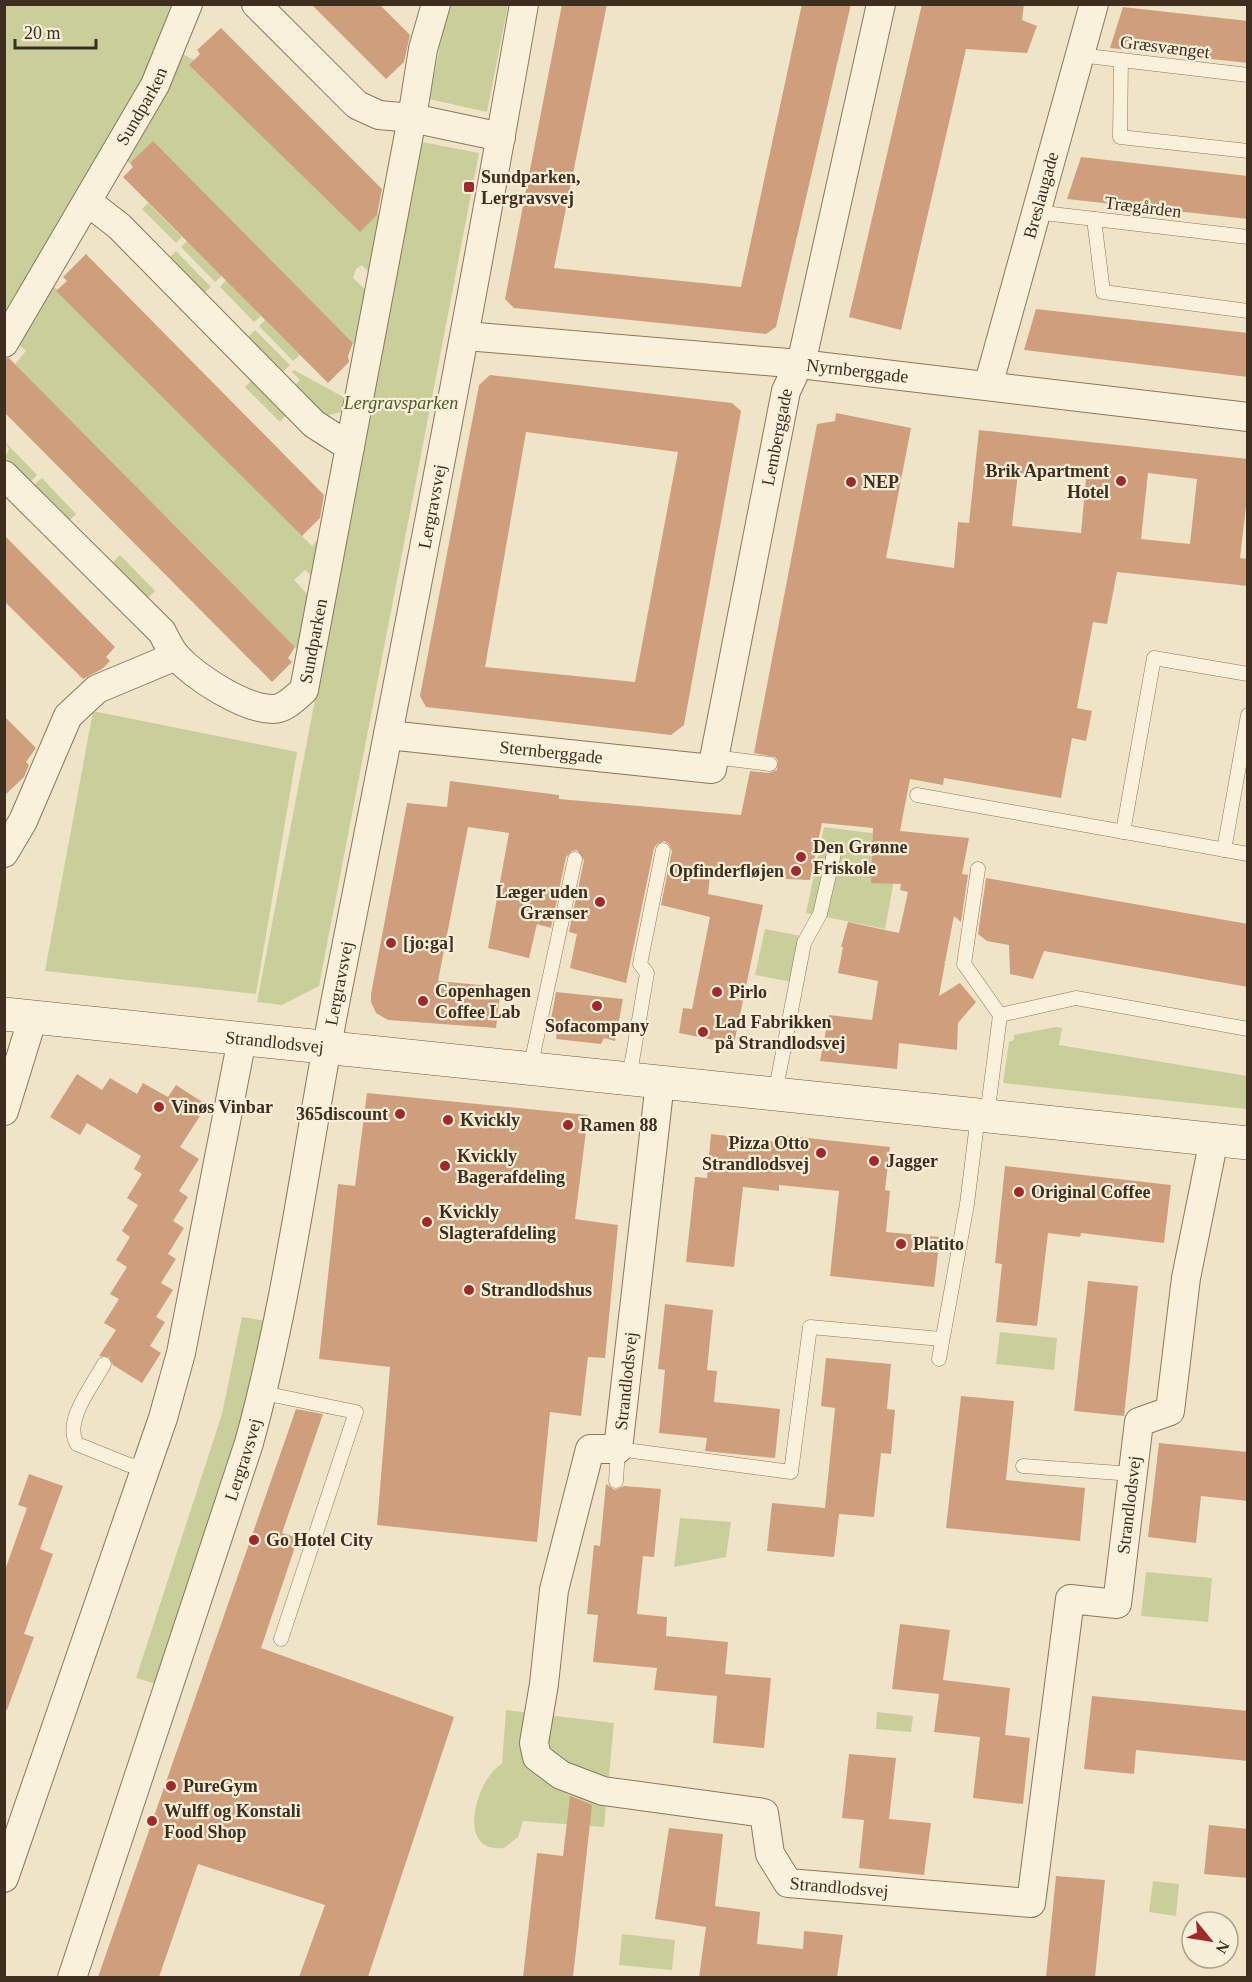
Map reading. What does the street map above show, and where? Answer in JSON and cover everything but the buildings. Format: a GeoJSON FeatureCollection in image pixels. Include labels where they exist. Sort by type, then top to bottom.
{"type":"FeatureCollection","features":[{"type":"Feature","properties":{"kind":"street","name":"Sundparken"},"geometry":{"type":"LineString","coordinates":[[4,343],[155,85],[188,4]]}},
{"type":"Feature","properties":{"kind":"street"},"geometry":{"type":"LineString","coordinates":[[256,4],[357,105],[379,115],[412,118],[501,137]]}},
{"type":"Feature","properties":{"kind":"street","name":"Sundparken"},"geometry":{"type":"LineString","coordinates":[[4,475],[162,632],[176,656],[204,678],[254,706],[275,709],[290,702],[304,690],[423,49],[436,4]]}},
{"type":"Feature","properties":{"kind":"street","name":"Lergravsvej"},"geometry":{"type":"LineString","coordinates":[[72,1977],[249,1443],[263,1393],[327,1048],[466,336],[524,4]]}},
{"type":"Feature","properties":{"kind":"street","name":"Lemberggade"},"geometry":{"type":"LineString","coordinates":[[713,763],[786,391],[800,364],[881,4]]}},
{"type":"Feature","properties":{"kind":"street","name":"Breslaugade"},"geometry":{"type":"LineString","coordinates":[[988,386],[1094,4]]}},
{"type":"Feature","properties":{"kind":"street"},"geometry":{"type":"LineString","coordinates":[[88,202],[119,226],[314,424],[350,447]]}},
{"type":"Feature","properties":{"kind":"street","name":"Nyrnberggade"},"geometry":{"type":"LineString","coordinates":[[466,336],[800,364],[1248,417]]}},
{"type":"Feature","properties":{"kind":"street"},"geometry":{"type":"LineString","coordinates":[[4,853],[23,821],[68,716],[97,689],[176,656]]}},
{"type":"Feature","properties":{"kind":"street","name":"Sternberggade"},"geometry":{"type":"LineString","coordinates":[[388,735],[713,763]]}},
{"type":"Feature","properties":{"kind":"street","name":"Strandlodsvej"},"geometry":{"type":"LineString","coordinates":[[4,1111],[19,1016],[1248,1143]]}},
{"type":"Feature","properties":{"kind":"street"},"geometry":{"type":"LineString","coordinates":[[4,1878],[146,1467],[181,1353],[242,1039]]}},
{"type":"Feature","properties":{"kind":"street","name":"Strandlodsvej"},"geometry":{"type":"LineString","coordinates":[[644,1081],[618,1449],[590,1449],[554,1590],[544,1684],[534,1743],[537,1757],[561,1775],[603,1791],[764,1813],[770,1854],[788,1883],[1031,1903],[1070,1599],[1117,1604],[1139,1422],[1170,1411],[1186,1278],[1214,1139]]}},
{"type":"Feature","properties":{"kind":"lane","name":"Græsvænget"},"geometry":{"type":"LineString","coordinates":[[1079,55],[1248,75]]}},
{"type":"Feature","properties":{"kind":"lane"},"geometry":{"type":"LineString","coordinates":[[1121,60],[1120,137],[1248,151]]}},
{"type":"Feature","properties":{"kind":"lane","name":"Trægården"},"geometry":{"type":"LineString","coordinates":[[1035,212],[1248,237]]}},
{"type":"Feature","properties":{"kind":"lane"},"geometry":{"type":"LineString","coordinates":[[1094,219],[1103,292],[1248,311]]}},
{"type":"Feature","properties":{"kind":"lane"},"geometry":{"type":"LineString","coordinates":[[1123,832],[1154,658],[1248,674]]}},
{"type":"Feature","properties":{"kind":"lane"},"geometry":{"type":"LineString","coordinates":[[1224,850],[1248,715]]}},
{"type":"Feature","properties":{"kind":"lane"},"geometry":{"type":"LineString","coordinates":[[713,763],[770,764]]}},
{"type":"Feature","properties":{"kind":"lane"},"geometry":{"type":"LineString","coordinates":[[917,795],[1248,854]]}},
{"type":"Feature","properties":{"kind":"lane"},"geometry":{"type":"LineString","coordinates":[[775,1094],[804,943],[820,914],[835,849]]}},
{"type":"Feature","properties":{"kind":"lane"},"geometry":{"type":"LineString","coordinates":[[644,1081],[647,973],[640,964],[663,850]]}},
{"type":"Feature","properties":{"kind":"lane"},"geometry":{"type":"LineString","coordinates":[[530,1069],[575,859]]}},
{"type":"Feature","properties":{"kind":"lane"},"geometry":{"type":"LineString","coordinates":[[939,1359],[1000,1015],[964,964],[978,869]]}},
{"type":"Feature","properties":{"kind":"lane"},"geometry":{"type":"LineString","coordinates":[[1000,1015],[1076,998],[1248,1029]]}},
{"type":"Feature","properties":{"kind":"lane"},"geometry":{"type":"LineString","coordinates":[[616,1481],[618,1449],[791,1472],[810,1327],[941,1339]]}},
{"type":"Feature","properties":{"kind":"lane"},"geometry":{"type":"LineString","coordinates":[[104,1364],[74,1421],[72,1436],[77,1444],[129,1465],[146,1467]]}},
{"type":"Feature","properties":{"kind":"lane"},"geometry":{"type":"LineString","coordinates":[[263,1393],[356,1412],[281,1639]]}},
{"type":"Feature","properties":{"kind":"lane"},"geometry":{"type":"LineString","coordinates":[[1023,1466],[1133,1474]]}},
{"type":"Feature","properties":{"kind":"green space"},"geometry":{"type":"Polygon","coordinates":[[[5,5],[178,5],[137,100],[5,323],[5,5]]]}},
{"type":"Feature","properties":{"kind":"green space"},"geometry":{"type":"Polygon","coordinates":[[[448,5],[508,5],[487,112],[429,99],[448,5]]]}},
{"type":"Feature","properties":{"kind":"green space"},"geometry":{"type":"Polygon","coordinates":[[[181,53],[194,60],[360,231],[382,210],[372,275],[362,265],[356,269],[353,278],[369,293],[357,347],[153,142],[130,163],[126,161],[181,53]]]}},
{"type":"Feature","properties":{"kind":"green space","name":"Lergravsparken"},"geometry":{"type":"Polygon","coordinates":[[[422,142],[479,153],[319,986],[282,1005],[257,1002],[422,142]]]}},
{"type":"Feature","properties":{"kind":"green space"},"geometry":{"type":"Polygon","coordinates":[[[148,203],[182,237],[176,243],[142,209],[148,203]]]}},
{"type":"Feature","properties":{"kind":"green space"},"geometry":{"type":"Polygon","coordinates":[[[187,241],[222,276],[215,282],[181,247],[187,241]]]}},
{"type":"Feature","properties":{"kind":"green space"},"geometry":{"type":"Polygon","coordinates":[[[176,251],[211,287],[203,294],[168,259],[176,251]]]}},
{"type":"Feature","properties":{"kind":"green space"},"geometry":{"type":"Polygon","coordinates":[[[226,280],[261,316],[254,322],[220,287],[226,280]]]}},
{"type":"Feature","properties":{"kind":"green space"},"geometry":{"type":"Polygon","coordinates":[[[52,284],[312,546],[323,534],[314,578],[305,570],[294,580],[310,597],[297,649],[15,364],[26,351],[17,343],[52,284]]]}},
{"type":"Feature","properties":{"kind":"green space"},"geometry":{"type":"Polygon","coordinates":[[[265,320],[300,355],[293,361],[259,326],[265,320]]]}},
{"type":"Feature","properties":{"kind":"green space"},"geometry":{"type":"Polygon","coordinates":[[[255,330],[290,365],[281,374],[246,339],[255,330]]]}},
{"type":"Feature","properties":{"kind":"green space"},"geometry":{"type":"Polygon","coordinates":[[[294,370],[347,399],[345,411],[325,416],[294,386],[300,380],[292,372],[294,370]]]}},
{"type":"Feature","properties":{"kind":"green space"},"geometry":{"type":"Polygon","coordinates":[[[254,378],[288,413],[280,422],[245,387],[254,378]]]}},
{"type":"Feature","properties":{"kind":"green space"},"geometry":{"type":"Polygon","coordinates":[[[4,441],[37,475],[30,482],[5,457],[9,449],[4,441]]]}},
{"type":"Feature","properties":{"kind":"green space"},"geometry":{"type":"Polygon","coordinates":[[[42,478],[76,514],[68,522],[33,486],[42,478]]]}},
{"type":"Feature","properties":{"kind":"green space"},"geometry":{"type":"Polygon","coordinates":[[[120,555],[155,591],[146,600],[111,564],[120,555]]]}},
{"type":"Feature","properties":{"kind":"green space"},"geometry":{"type":"Polygon","coordinates":[[[93,711],[297,752],[256,994],[45,971],[93,711]]]}},
{"type":"Feature","properties":{"kind":"green space"},"geometry":{"type":"Polygon","coordinates":[[[824,827],[902,837],[885,929],[806,913],[824,827]]]}},
{"type":"Feature","properties":{"kind":"green space"},"geometry":{"type":"Polygon","coordinates":[[[765,929],[801,936],[792,982],[755,975],[765,929]]]}},
{"type":"Feature","properties":{"kind":"green space"},"geometry":{"type":"Polygon","coordinates":[[[1056,1027],[1062,1028],[1059,1045],[1247,1076],[1247,1109],[1003,1083],[1009,1042],[1014,1040],[1014,1035],[1056,1027]]]}},
{"type":"Feature","properties":{"kind":"green space"},"geometry":{"type":"Polygon","coordinates":[[[242,1317],[266,1321],[235,1469],[156,1684],[136,1678],[222,1414],[242,1317]]]}},
{"type":"Feature","properties":{"kind":"green space"},"geometry":{"type":"Polygon","coordinates":[[[1000,1332],[1057,1338],[1054,1370],[996,1364],[1000,1332]]]}},
{"type":"Feature","properties":{"kind":"green space"},"geometry":{"type":"Polygon","coordinates":[[[680,1518],[731,1522],[726,1557],[674,1567],[680,1518]]]}},
{"type":"Feature","properties":{"kind":"green space"},"geometry":{"type":"Polygon","coordinates":[[[1146,1572],[1212,1578],[1208,1622],[1141,1616],[1146,1572]]]}},
{"type":"Feature","properties":{"kind":"green space"},"geometry":{"type":"Polygon","coordinates":[[[506,1710],[614,1723],[604,1827],[523,1821],[518,1837],[504,1848],[488,1847],[479,1839],[474,1827],[475,1812],[485,1782],[502,1764],[506,1710]]]}},
{"type":"Feature","properties":{"kind":"green space"},"geometry":{"type":"Polygon","coordinates":[[[877,1712],[913,1716],[911,1732],[876,1729],[877,1712]]]}},
{"type":"Feature","properties":{"kind":"green space"},"geometry":{"type":"Polygon","coordinates":[[[1153,1881],[1179,1884],[1176,1916],[1149,1912],[1153,1881]]]}},
{"type":"Feature","properties":{"kind":"green space"},"geometry":{"type":"Polygon","coordinates":[[[622,1934],[675,1940],[672,1970],[619,1965],[622,1934]]]}},
{"type":"Feature","properties":{"kind":"place","name":"Sundparken, Lergravsvej"},"geometry":{"type":"Point","coordinates":[469,187]}},
{"type":"Feature","properties":{"kind":"place","name":"Brik Apartment Hotel"},"geometry":{"type":"Point","coordinates":[1121,481]}},
{"type":"Feature","properties":{"kind":"place","name":"NEP"},"geometry":{"type":"Point","coordinates":[851,482]}},
{"type":"Feature","properties":{"kind":"place","name":"Den Grønne Friskole"},"geometry":{"type":"Point","coordinates":[801,857]}},
{"type":"Feature","properties":{"kind":"place","name":"Opfinderfløjen"},"geometry":{"type":"Point","coordinates":[796,871]}},
{"type":"Feature","properties":{"kind":"place","name":"Læger uden Grænser"},"geometry":{"type":"Point","coordinates":[600,902]}},
{"type":"Feature","properties":{"kind":"place","name":"[jo:ga]"},"geometry":{"type":"Point","coordinates":[391,943]}},
{"type":"Feature","properties":{"kind":"place","name":"Pirlo"},"geometry":{"type":"Point","coordinates":[717,992]}},
{"type":"Feature","properties":{"kind":"place","name":"Copenhagen Coffee Lab"},"geometry":{"type":"Point","coordinates":[423,1001]}},
{"type":"Feature","properties":{"kind":"place","name":"Sofacompany"},"geometry":{"type":"Point","coordinates":[597,1006]}},
{"type":"Feature","properties":{"kind":"place","name":"Lad Fabrikken på Strandlodsvej"},"geometry":{"type":"Point","coordinates":[703,1032]}},
{"type":"Feature","properties":{"kind":"place","name":"Vinøs Vinbar"},"geometry":{"type":"Point","coordinates":[159,1107]}},
{"type":"Feature","properties":{"kind":"place","name":"365discount"},"geometry":{"type":"Point","coordinates":[400,1114]}},
{"type":"Feature","properties":{"kind":"place","name":"Kvickly"},"geometry":{"type":"Point","coordinates":[448,1120]}},
{"type":"Feature","properties":{"kind":"place","name":"Ramen 88"},"geometry":{"type":"Point","coordinates":[568,1125]}},
{"type":"Feature","properties":{"kind":"place","name":"Pizza Otto Strandlodsvej"},"geometry":{"type":"Point","coordinates":[821,1153]}},
{"type":"Feature","properties":{"kind":"place","name":"Jagger"},"geometry":{"type":"Point","coordinates":[874,1161]}},
{"type":"Feature","properties":{"kind":"place","name":"Kvickly Bagerafdeling"},"geometry":{"type":"Point","coordinates":[445,1166]}},
{"type":"Feature","properties":{"kind":"place","name":"Original Coffee"},"geometry":{"type":"Point","coordinates":[1019,1192]}},
{"type":"Feature","properties":{"kind":"place","name":"Kvickly Slagterafdeling"},"geometry":{"type":"Point","coordinates":[427,1222]}},
{"type":"Feature","properties":{"kind":"place","name":"Platito"},"geometry":{"type":"Point","coordinates":[901,1244]}},
{"type":"Feature","properties":{"kind":"place","name":"Strandlodshus"},"geometry":{"type":"Point","coordinates":[469,1290]}},
{"type":"Feature","properties":{"kind":"place","name":"Go Hotel City"},"geometry":{"type":"Point","coordinates":[254,1540]}},
{"type":"Feature","properties":{"kind":"place","name":"PureGym"},"geometry":{"type":"Point","coordinates":[171,1786]}},
{"type":"Feature","properties":{"kind":"place","name":"Wulff og Konstali Food Shop"},"geometry":{"type":"Point","coordinates":[152,1821]}}]}
